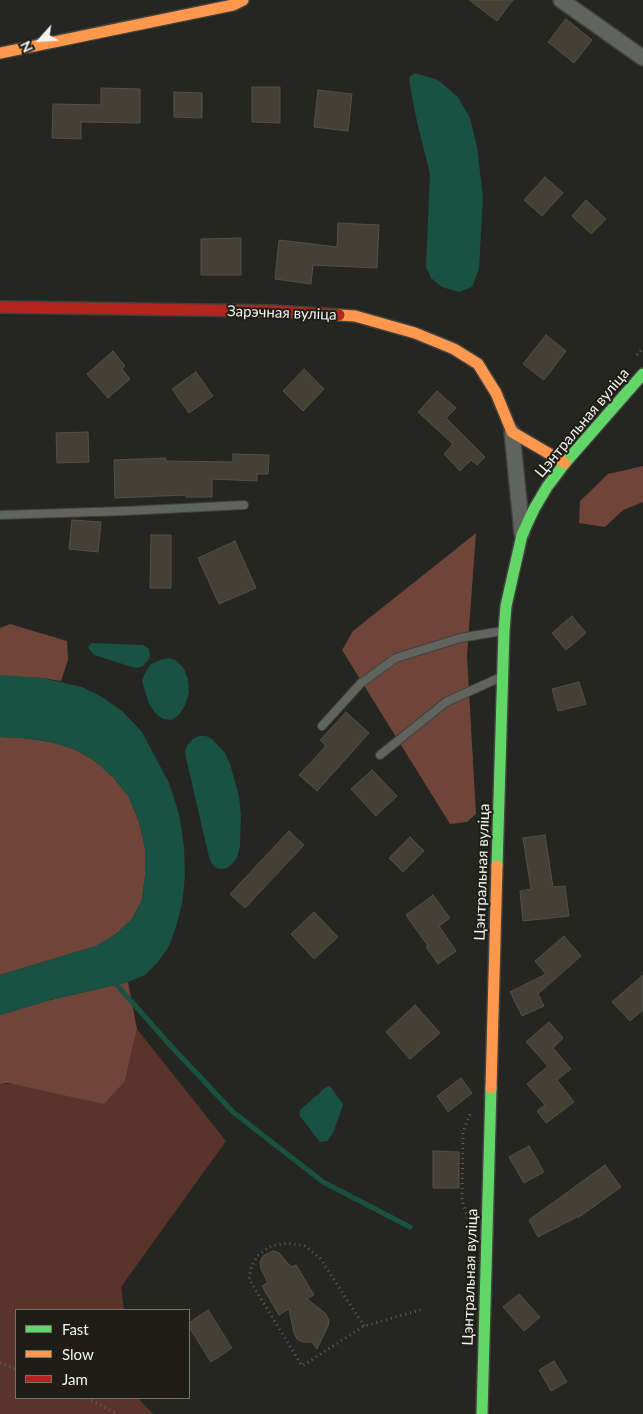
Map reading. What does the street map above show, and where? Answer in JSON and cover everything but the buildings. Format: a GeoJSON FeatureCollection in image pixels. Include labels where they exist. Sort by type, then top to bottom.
{"type":"FeatureCollection","features":[{"type":"Feature","properties":{"kind":"street"},"geometry":{"type":"LineString","coordinates":[[0,53],[233,5],[243,0]]}},
{"type":"Feature","properties":{"kind":"street"},"geometry":{"type":"LineString","coordinates":[[561,0],[643,58]]}},
{"type":"Feature","properties":{"kind":"street","name":"Зарэчная вуліца"},"geometry":{"type":"LineString","coordinates":[[0,307],[271,311],[356,316],[415,333],[454,349],[478,364],[496,394],[512,432],[522,535]]}},
{"type":"Feature","properties":{"kind":"street","name":"Цэнтральная вуліца"},"geometry":{"type":"LineString","coordinates":[[482,1414],[506,606],[522,535],[546,487],[643,374]]}},
{"type":"Feature","properties":{"kind":"street"},"geometry":{"type":"LineString","coordinates":[[512,432],[565,463]]}},
{"type":"Feature","properties":{"kind":"lane"},"geometry":{"type":"LineString","coordinates":[[0,516],[244,505]]}},
{"type":"Feature","properties":{"kind":"lane"},"geometry":{"type":"LineString","coordinates":[[322,726],[361,683],[396,658],[460,638],[504,631]]}},
{"type":"Feature","properties":{"kind":"lane"},"geometry":{"type":"LineString","coordinates":[[380,755],[446,702],[503,676]]}},
{"type":"Feature","properties":{"kind":"path"},"geometry":{"type":"LineString","coordinates":[[364,1326],[320,1258],[305,1246],[287,1243],[271,1246],[257,1256],[250,1268],[249,1279],[302,1366],[364,1326],[424,1309]]}},
{"type":"Feature","properties":{"kind":"path"},"geometry":{"type":"LineString","coordinates":[[0,1363],[15,1369]]}},
{"type":"Feature","properties":{"kind":"path"},"geometry":{"type":"LineString","coordinates":[[89,1399],[118,1414]]}},
{"type":"Feature","properties":{"kind":"shaded area"},"geometry":{"type":"Polygon","coordinates":[[[415,73],[438,80],[458,97],[470,118],[477,147],[483,197],[479,269],[472,287],[459,292],[442,287],[431,278],[426,267],[430,174],[411,91],[409,77],[415,73]]]}},
{"type":"Feature","properties":{"kind":"shaded area"},"geometry":{"type":"Polygon","coordinates":[[[643,466],[643,502],[623,510],[605,527],[579,523],[580,501],[608,474],[643,466]]]}},
{"type":"Feature","properties":{"kind":"shaded area"},"geometry":{"type":"Polygon","coordinates":[[[476,533],[467,656],[476,814],[467,822],[450,824],[342,650],[353,631],[476,533]]]}},
{"type":"Feature","properties":{"kind":"shaded area"},"geometry":{"type":"Polygon","coordinates":[[[10,624],[67,641],[68,660],[61,681],[0,676],[0,628],[10,624]]]}},
{"type":"Feature","properties":{"kind":"shaded area"},"geometry":{"type":"Polygon","coordinates":[[[92,643],[143,645],[149,649],[150,658],[143,666],[132,667],[94,655],[88,647],[92,643]]]}},
{"type":"Feature","properties":{"kind":"shaded area"},"geometry":{"type":"Polygon","coordinates":[[[169,658],[177,661],[184,669],[188,679],[189,693],[179,715],[171,720],[163,719],[156,714],[149,704],[142,681],[151,664],[169,658]]]}},
{"type":"Feature","properties":{"kind":"shaded area"},"geometry":{"type":"Polygon","coordinates":[[[0,676],[42,678],[82,687],[102,697],[122,711],[142,732],[169,783],[179,814],[184,846],[185,876],[182,904],[168,948],[145,975],[128,982],[50,1000],[0,1015],[0,975],[96,946],[116,934],[132,919],[142,900],[145,876],[145,848],[139,822],[129,797],[113,777],[95,761],[74,749],[51,742],[0,737],[0,676]]]}},
{"type":"Feature","properties":{"kind":"shaded area"},"geometry":{"type":"Polygon","coordinates":[[[199,736],[206,736],[212,739],[225,753],[239,796],[241,816],[240,846],[237,858],[227,868],[216,868],[209,857],[186,758],[185,751],[188,744],[199,736]]]}},
{"type":"Feature","properties":{"kind":"shaded area"},"geometry":{"type":"Polygon","coordinates":[[[0,737],[51,742],[74,749],[95,761],[113,777],[129,797],[139,822],[145,848],[145,876],[142,900],[132,919],[116,934],[96,946],[0,975],[0,737]]]}},
{"type":"Feature","properties":{"kind":"shaded area"},"geometry":{"type":"Polygon","coordinates":[[[128,982],[137,1029],[125,1081],[104,1104],[8,1083],[0,1084],[0,1015],[50,1000],[128,982]]]}},
{"type":"Feature","properties":{"kind":"shaded area"},"geometry":{"type":"Polygon","coordinates":[[[137,1029],[226,1141],[121,1287],[124,1309],[15,1309],[15,1399],[139,1399],[153,1414],[0,1414],[0,1084],[125,1081],[137,1029]]]}},
{"type":"Feature","properties":{"kind":"shaded area"},"geometry":{"type":"Polygon","coordinates":[[[330,1086],[343,1104],[334,1131],[328,1141],[320,1142],[299,1115],[300,1110],[325,1088],[330,1086]]]}},
{"type":"Feature","properties":{"kind":"waterway"},"geometry":{"type":"LineString","coordinates":[[117,985],[233,1112],[323,1182],[410,1227]]}},
{"type":"Feature","properties":{"kind":"traffic: fast"},"geometry":{"type":"LineString","coordinates":[[497,866],[504,631],[506,606],[522,535],[547,487],[565,463],[643,374]]}},
{"type":"Feature","properties":{"kind":"traffic: fast"},"geometry":{"type":"LineString","coordinates":[[482,1414],[491,1088]]}},
{"type":"Feature","properties":{"kind":"traffic: slow"},"geometry":{"type":"LineString","coordinates":[[0,53],[233,5],[243,0]]}},
{"type":"Feature","properties":{"kind":"traffic: slow"},"geometry":{"type":"LineString","coordinates":[[339,315],[355,316],[415,333],[454,349],[478,364],[496,393],[512,432],[565,463]]}},
{"type":"Feature","properties":{"kind":"traffic: slow"},"geometry":{"type":"LineString","coordinates":[[491,1088],[497,866]]}},
{"type":"Feature","properties":{"kind":"traffic: jam"},"geometry":{"type":"LineString","coordinates":[[0,307],[271,311],[339,315]]}}]}
